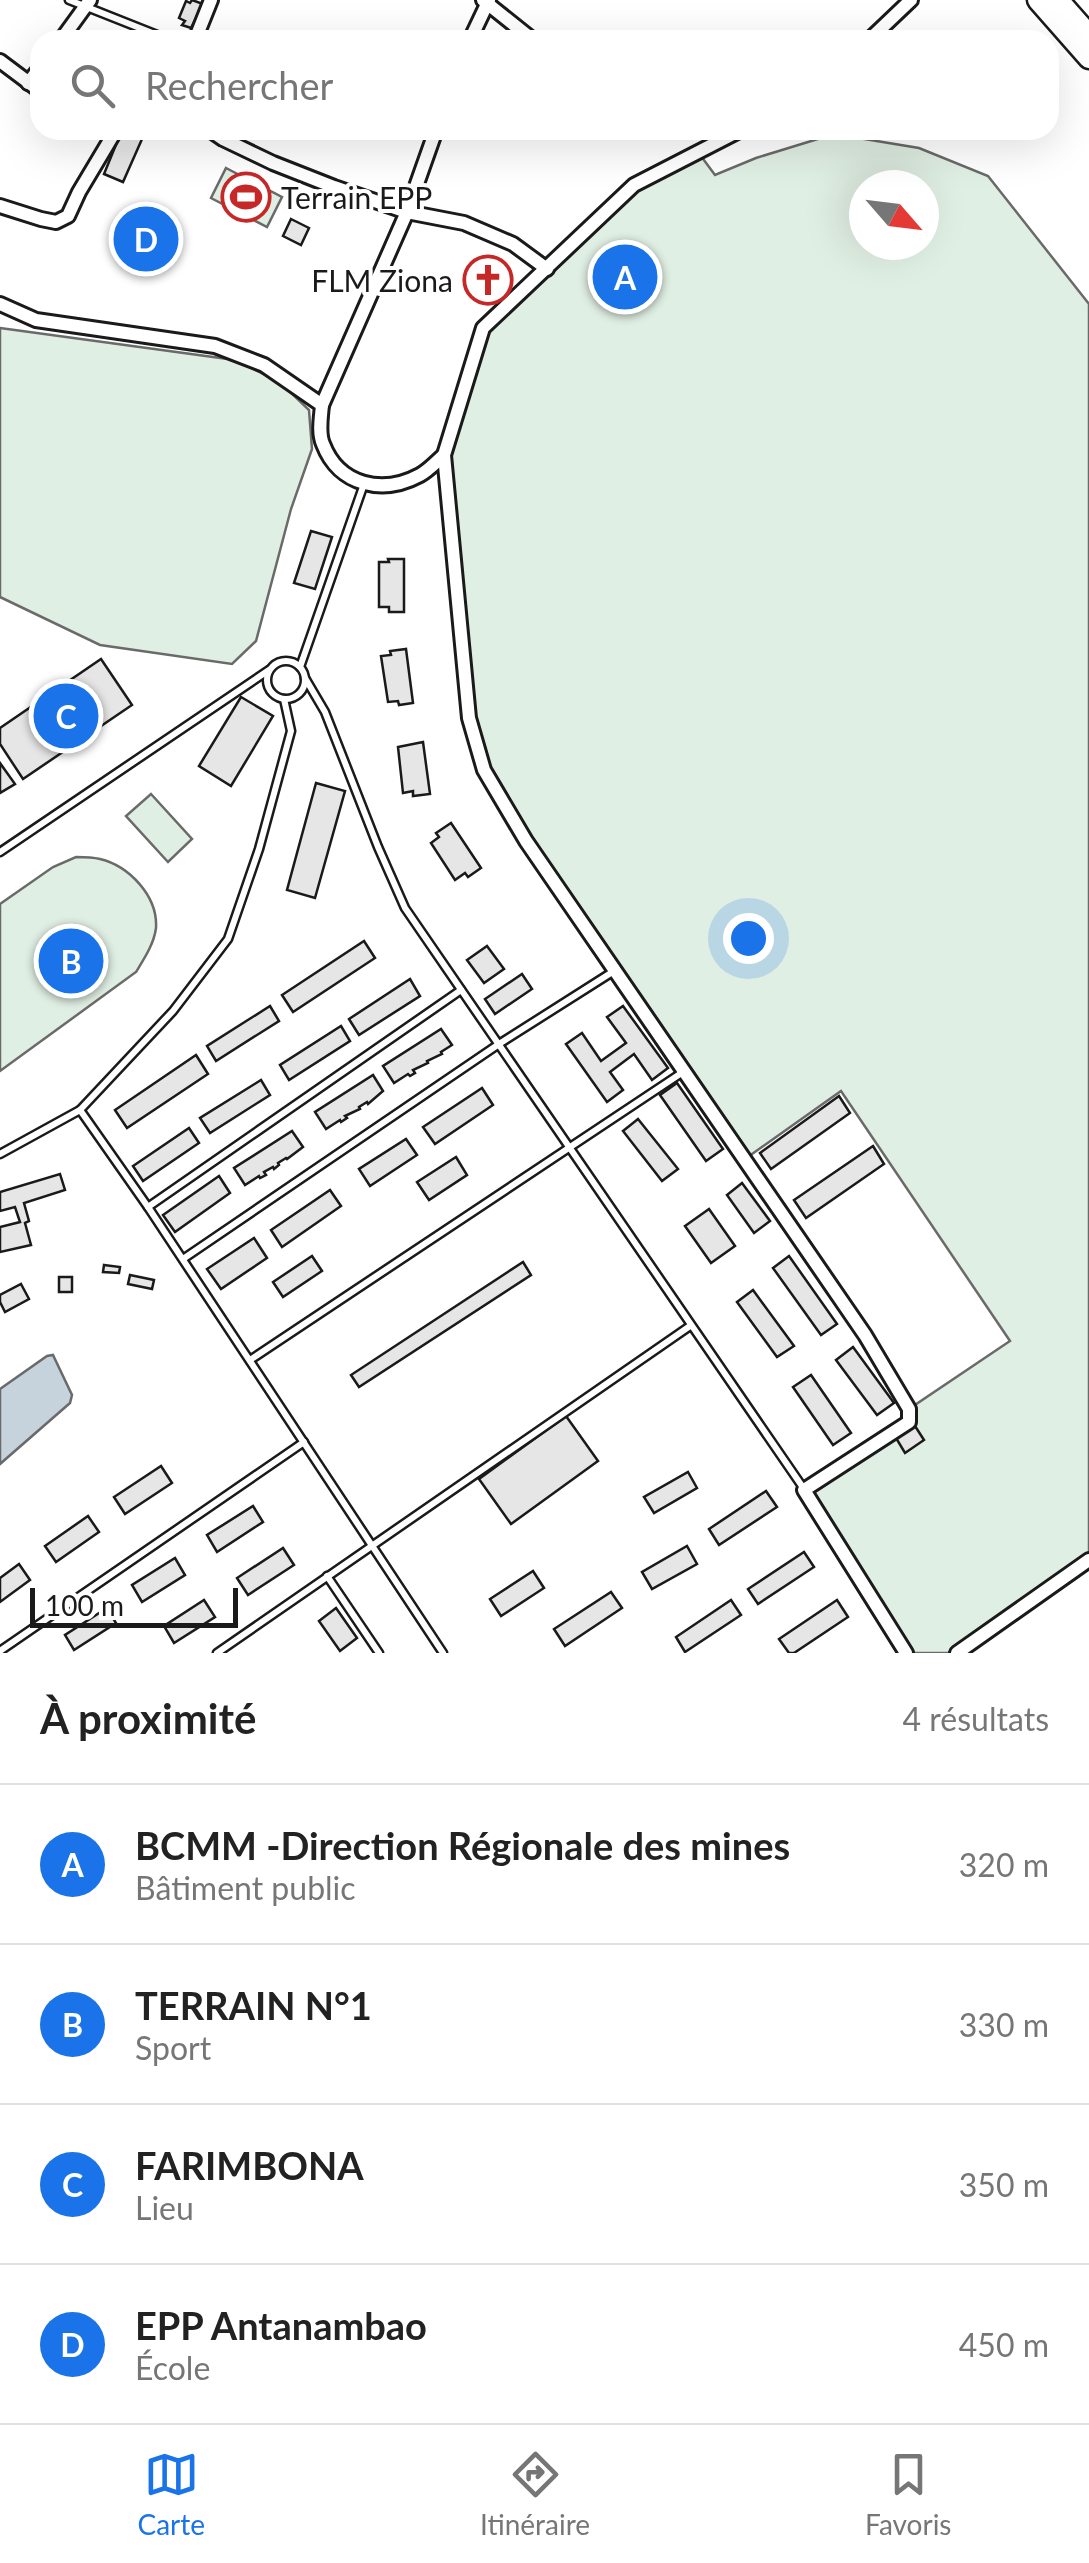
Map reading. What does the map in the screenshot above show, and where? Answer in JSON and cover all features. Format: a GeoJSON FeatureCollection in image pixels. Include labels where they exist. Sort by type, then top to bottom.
{"type":"FeatureCollection","features":[{"type":"Feature","properties":{"kind":"main road"},"geometry":{"type":"LineString","coordinates":[[1038,0],[1089,58]]}},
{"type":"Feature","properties":{"kind":"main road"},"geometry":{"type":"LineString","coordinates":[[1058,0],[1089,34]]}},
{"type":"Feature","properties":{"kind":"street"},"geometry":{"type":"LineString","coordinates":[[199,30],[211,0]]}},
{"type":"Feature","properties":{"kind":"street"},"geometry":{"type":"LineString","coordinates":[[879,30],[910,0]]}},
{"type":"Feature","properties":{"kind":"street"},"geometry":{"type":"LineString","coordinates":[[474,30],[486,1],[521,30]]}},
{"type":"Feature","properties":{"kind":"street"},"geometry":{"type":"LineString","coordinates":[[69,30],[89,3]]}},
{"type":"Feature","properties":{"kind":"street"},"geometry":{"type":"LineString","coordinates":[[0,61],[30,84]]}},
{"type":"Feature","properties":{"kind":"street"},"geometry":{"type":"LineString","coordinates":[[0,206],[41,220],[56,222],[68,216],[110,140]]}},
{"type":"Feature","properties":{"kind":"street"},"geometry":{"type":"LineString","coordinates":[[225,140],[273,163],[407,212],[464,223],[514,244],[547,268]]}},
{"type":"Feature","properties":{"kind":"street"},"geometry":{"type":"LineString","coordinates":[[432,140],[407,212],[322,405],[321,442],[339,470],[364,484],[394,486],[423,474],[444,455]]}},
{"type":"Feature","properties":{"kind":"street"},"geometry":{"type":"LineString","coordinates":[[719,140],[634,185],[483,328],[444,455],[469,718],[484,770],[526,841],[865,1335],[910,1409],[909,1422],[804,1490],[906,1653]]}},
{"type":"Feature","properties":{"kind":"street"},"geometry":{"type":"LineString","coordinates":[[0,304],[36,320],[215,346],[264,364],[322,405]]}},
{"type":"Feature","properties":{"kind":"street"},"geometry":{"type":"LineString","coordinates":[[957,1653],[1089,1560]]}},
{"type":"Feature","properties":{"kind":"lane"},"geometry":{"type":"LineString","coordinates":[[69,0],[89,3],[148,30]]}},
{"type":"Feature","properties":{"kind":"lane"},"geometry":{"type":"LineString","coordinates":[[300,667],[364,484]]}},
{"type":"Feature","properties":{"kind":"lane"},"geometry":{"type":"LineString","coordinates":[[305,678],[297,695],[284,699],[278,698],[267,682],[273,665],[290,661],[300,667],[325,712],[405,908],[804,1490]]}},
{"type":"Feature","properties":{"kind":"lane"},"geometry":{"type":"LineString","coordinates":[[0,852],[270,670]]}},
{"type":"Feature","properties":{"kind":"lane"},"geometry":{"type":"LineString","coordinates":[[0,1154],[80,1110],[174,1011],[228,939],[259,849],[291,731],[284,699]]}},
{"type":"Feature","properties":{"kind":"lane"},"geometry":{"type":"LineString","coordinates":[[183,1260],[499,1044],[615,970]]}},
{"type":"Feature","properties":{"kind":"lane"},"geometry":{"type":"LineString","coordinates":[[148,1207],[462,990]]}},
{"type":"Feature","properties":{"kind":"lane"},"geometry":{"type":"LineString","coordinates":[[250,1360],[684,1072]]}},
{"type":"Feature","properties":{"kind":"lane"},"geometry":{"type":"LineString","coordinates":[[80,1110],[443,1653]]}},
{"type":"Feature","properties":{"kind":"lane"},"geometry":{"type":"LineString","coordinates":[[217,1653],[690,1326]]}},
{"type":"Feature","properties":{"kind":"lane"},"geometry":{"type":"LineString","coordinates":[[0,1651],[304,1442]]}},
{"type":"Feature","properties":{"kind":"lane"},"geometry":{"type":"LineString","coordinates":[[327,1576],[379,1653]]}},
{"type":"Feature","properties":{"kind":"green space"},"geometry":{"type":"Polygon","coordinates":[[[814,140],[870,140],[919,148],[988,176],[1089,304],[1089,1560],[957,1653],[906,1653],[804,1490],[909,1422],[909,1409],[1010,1341],[841,1091],[745,1159],[484,770],[469,718],[444,455],[483,328],[634,185],[698,152],[715,175],[814,140]]]}},
{"type":"Feature","properties":{"kind":"green space","name":"Terrain EPP"},"geometry":{"type":"Polygon","coordinates":[[[226,168],[282,197],[267,227],[211,198],[226,168]]]}},
{"type":"Feature","properties":{"kind":"green space"},"geometry":{"type":"Polygon","coordinates":[[[0,328],[235,360],[280,382],[309,410],[312,449],[291,509],[256,641],[232,664],[100,645],[0,597],[0,328]]]}},
{"type":"Feature","properties":{"kind":"green space"},"geometry":{"type":"Polygon","coordinates":[[[151,794],[192,839],[168,862],[126,816],[151,794]]]}},
{"type":"Feature","properties":{"kind":"green space"},"geometry":{"type":"Polygon","coordinates":[[[76,857],[111,863],[140,884],[155,916],[153,940],[136,972],[0,1071],[0,904],[53,867],[76,857]]]}},
{"type":"Feature","properties":{"kind":"shaded area"},"geometry":{"type":"Polygon","coordinates":[[[53,1355],[72,1395],[70,1403],[0,1464],[0,1389],[53,1355]]]}},
{"type":"Feature","properties":{"kind":"building"},"geometry":{"type":"Polygon","coordinates":[[[186,1],[203,4],[191,28],[182,25],[185,21],[179,18],[186,1]]]}},
{"type":"Feature","properties":{"kind":"building"},"geometry":{"type":"Polygon","coordinates":[[[118,140],[142,140],[123,182],[104,174],[118,140]]]}},
{"type":"Feature","properties":{"kind":"building"},"geometry":{"type":"Polygon","coordinates":[[[125,219],[175,239],[167,258],[118,239],[125,219]]]}},
{"type":"Feature","properties":{"kind":"building"},"geometry":{"type":"Polygon","coordinates":[[[291,219],[309,228],[301,245],[283,236],[291,219]]]}},
{"type":"Feature","properties":{"kind":"building"},"geometry":{"type":"Polygon","coordinates":[[[311,531],[332,537],[315,589],[294,583],[311,531]]]}},
{"type":"Feature","properties":{"kind":"building"},"geometry":{"type":"Polygon","coordinates":[[[388,559],[404,559],[404,612],[379,607],[379,562],[389,562],[388,559]]]}},
{"type":"Feature","properties":{"kind":"building"},"geometry":{"type":"Polygon","coordinates":[[[406,649],[413,703],[399,705],[398,701],[388,702],[381,656],[406,649]]]}},
{"type":"Feature","properties":{"kind":"building"},"geometry":{"type":"Polygon","coordinates":[[[101,659],[132,705],[23,779],[0,744],[0,728],[101,659]]]}},
{"type":"Feature","properties":{"kind":"building"},"geometry":{"type":"Polygon","coordinates":[[[241,697],[273,716],[231,786],[199,766],[241,697]]]}},
{"type":"Feature","properties":{"kind":"building"},"geometry":{"type":"Polygon","coordinates":[[[423,742],[430,794],[413,796],[413,791],[403,793],[398,747],[423,742]]]}},
{"type":"Feature","properties":{"kind":"building"},"geometry":{"type":"Polygon","coordinates":[[[0,763],[15,784],[0,793],[0,763]]]}},
{"type":"Feature","properties":{"kind":"building"},"geometry":{"type":"Polygon","coordinates":[[[316,783],[345,791],[315,898],[287,890],[316,783]]]}},
{"type":"Feature","properties":{"kind":"building"},"geometry":{"type":"Polygon","coordinates":[[[451,823],[481,868],[455,880],[431,843],[439,837],[436,833],[451,823]]]}},
{"type":"Feature","properties":{"kind":"building"},"geometry":{"type":"Polygon","coordinates":[[[364,941],[375,958],[293,1012],[282,995],[364,941]]]}},
{"type":"Feature","properties":{"kind":"building"},"geometry":{"type":"Polygon","coordinates":[[[487,946],[504,969],[484,983],[467,960],[487,946]]]}},
{"type":"Feature","properties":{"kind":"building"},"geometry":{"type":"Polygon","coordinates":[[[522,974],[532,989],[495,1014],[485,999],[522,974]]]}},
{"type":"Feature","properties":{"kind":"building"},"geometry":{"type":"Polygon","coordinates":[[[410,979],[420,996],[359,1035],[349,1019],[410,979]]]}},
{"type":"Feature","properties":{"kind":"building"},"geometry":{"type":"Polygon","coordinates":[[[270,1006],[279,1021],[216,1061],[207,1046],[270,1006]]]}},
{"type":"Feature","properties":{"kind":"building"},"geometry":{"type":"Polygon","coordinates":[[[623,1006],[668,1068],[652,1080],[634,1054],[610,1072],[623,1090],[607,1102],[566,1044],[582,1033],[601,1061],[626,1043],[607,1017],[623,1006]]]}},
{"type":"Feature","properties":{"kind":"building"},"geometry":{"type":"Polygon","coordinates":[[[341,1026],[350,1041],[289,1080],[280,1065],[341,1026]]]}},
{"type":"Feature","properties":{"kind":"building"},"geometry":{"type":"Polygon","coordinates":[[[441,1029],[452,1045],[413,1070],[415,1073],[394,1083],[383,1066],[441,1029]]]}},
{"type":"Feature","properties":{"kind":"building"},"geometry":{"type":"Polygon","coordinates":[[[196,1055],[208,1074],[127,1128],[115,1110],[196,1055]]]}},
{"type":"Feature","properties":{"kind":"building"},"geometry":{"type":"Polygon","coordinates":[[[373,1075],[383,1091],[326,1129],[315,1112],[373,1075]]]}},
{"type":"Feature","properties":{"kind":"building"},"geometry":{"type":"Polygon","coordinates":[[[261,1080],[270,1095],[210,1133],[200,1118],[261,1080]]]}},
{"type":"Feature","properties":{"kind":"building"},"geometry":{"type":"Polygon","coordinates":[[[677,1083],[723,1149],[706,1161],[660,1095],[677,1083]]]}},
{"type":"Feature","properties":{"kind":"building"},"geometry":{"type":"Polygon","coordinates":[[[482,1088],[493,1105],[435,1144],[423,1127],[482,1088]]]}},
{"type":"Feature","properties":{"kind":"building"},"geometry":{"type":"Polygon","coordinates":[[[839,1096],[850,1113],[771,1169],[760,1153],[839,1096]]]}},
{"type":"Feature","properties":{"kind":"building"},"geometry":{"type":"Polygon","coordinates":[[[638,1119],[678,1169],[662,1181],[623,1131],[638,1119]]]}},
{"type":"Feature","properties":{"kind":"building"},"geometry":{"type":"Polygon","coordinates":[[[189,1128],[199,1143],[143,1181],[133,1166],[189,1128]]]}},
{"type":"Feature","properties":{"kind":"building"},"geometry":{"type":"Polygon","coordinates":[[[292,1131],[303,1147],[264,1172],[266,1175],[245,1185],[234,1168],[292,1131]]]}},
{"type":"Feature","properties":{"kind":"building"},"geometry":{"type":"Polygon","coordinates":[[[406,1139],[417,1155],[370,1186],[359,1169],[406,1139]]]}},
{"type":"Feature","properties":{"kind":"building"},"geometry":{"type":"Polygon","coordinates":[[[873,1146],[884,1164],[806,1218],[794,1200],[873,1146]]]}},
{"type":"Feature","properties":{"kind":"building"},"geometry":{"type":"Polygon","coordinates":[[[456,1157],[467,1175],[429,1200],[417,1182],[456,1157]]]}},
{"type":"Feature","properties":{"kind":"building"},"geometry":{"type":"Polygon","coordinates":[[[60,1174],[65,1190],[24,1203],[31,1245],[0,1252],[0,1227],[20,1222],[15,1207],[0,1211],[0,1192],[60,1174]]]}},
{"type":"Feature","properties":{"kind":"building"},"geometry":{"type":"Polygon","coordinates":[[[219,1176],[230,1193],[175,1232],[163,1215],[219,1176]]]}},
{"type":"Feature","properties":{"kind":"building"},"geometry":{"type":"Polygon","coordinates":[[[742,1183],[770,1221],[754,1233],[727,1195],[742,1183]]]}},
{"type":"Feature","properties":{"kind":"building"},"geometry":{"type":"Polygon","coordinates":[[[330,1190],[341,1206],[282,1247],[271,1230],[330,1190]]]}},
{"type":"Feature","properties":{"kind":"building"},"geometry":{"type":"Polygon","coordinates":[[[709,1209],[735,1246],[711,1263],[685,1226],[709,1209]]]}},
{"type":"Feature","properties":{"kind":"building"},"geometry":{"type":"Polygon","coordinates":[[[254,1238],[267,1258],[221,1289],[207,1269],[254,1238]]]}},
{"type":"Feature","properties":{"kind":"building"},"geometry":{"type":"Polygon","coordinates":[[[312,1256],[322,1271],[283,1297],[273,1282],[312,1256]]]}},
{"type":"Feature","properties":{"kind":"building"},"geometry":{"type":"Polygon","coordinates":[[[789,1256],[837,1324],[821,1335],[773,1268],[789,1256]]]}},
{"type":"Feature","properties":{"kind":"building"},"geometry":{"type":"Polygon","coordinates":[[[523,1262],[531,1275],[359,1387],[351,1375],[523,1262]]]}},
{"type":"Feature","properties":{"kind":"building"},"geometry":{"type":"Polygon","coordinates":[[[104,1265],[120,1267],[119,1273],[103,1272],[104,1265]]]}},
{"type":"Feature","properties":{"kind":"building"},"geometry":{"type":"Polygon","coordinates":[[[130,1275],[154,1280],[152,1289],[128,1284],[130,1275]]]}},
{"type":"Feature","properties":{"kind":"building"},"geometry":{"type":"Polygon","coordinates":[[[59,1277],[72,1277],[72,1292],[59,1292],[59,1277]]]}},
{"type":"Feature","properties":{"kind":"building"},"geometry":{"type":"Polygon","coordinates":[[[21,1284],[29,1299],[5,1312],[0,1295],[21,1284]]]}},
{"type":"Feature","properties":{"kind":"building"},"geometry":{"type":"Polygon","coordinates":[[[753,1290],[794,1346],[777,1357],[737,1302],[753,1290]]]}},
{"type":"Feature","properties":{"kind":"building"},"geometry":{"type":"Polygon","coordinates":[[[853,1347],[894,1403],[877,1415],[836,1360],[853,1347]]]}},
{"type":"Feature","properties":{"kind":"building"},"geometry":{"type":"Polygon","coordinates":[[[811,1375],[851,1433],[833,1445],[793,1387],[811,1375]]]}},
{"type":"Feature","properties":{"kind":"building"},"geometry":{"type":"Polygon","coordinates":[[[566,1416],[598,1461],[511,1524],[479,1479],[566,1416]]]}},
{"type":"Feature","properties":{"kind":"building"},"geometry":{"type":"Polygon","coordinates":[[[915,1426],[924,1440],[905,1453],[896,1438],[915,1426]]]}},
{"type":"Feature","properties":{"kind":"building"},"geometry":{"type":"Polygon","coordinates":[[[161,1466],[172,1483],[125,1514],[114,1497],[161,1466]]]}},
{"type":"Feature","properties":{"kind":"building"},"geometry":{"type":"Polygon","coordinates":[[[688,1472],[697,1488],[654,1513],[644,1497],[688,1472]]]}},
{"type":"Feature","properties":{"kind":"building"},"geometry":{"type":"Polygon","coordinates":[[[766,1491],[777,1507],[719,1545],[709,1529],[766,1491]]]}},
{"type":"Feature","properties":{"kind":"building"},"geometry":{"type":"Polygon","coordinates":[[[253,1506],[263,1522],[217,1552],[207,1535],[253,1506]]]}},
{"type":"Feature","properties":{"kind":"building"},"geometry":{"type":"Polygon","coordinates":[[[88,1516],[99,1532],[56,1562],[45,1546],[88,1516]]]}},
{"type":"Feature","properties":{"kind":"building"},"geometry":{"type":"Polygon","coordinates":[[[687,1546],[697,1564],[652,1589],[642,1572],[687,1546]]]}},
{"type":"Feature","properties":{"kind":"building"},"geometry":{"type":"Polygon","coordinates":[[[283,1548],[294,1565],[248,1595],[237,1578],[283,1548]]]}},
{"type":"Feature","properties":{"kind":"building"},"geometry":{"type":"Polygon","coordinates":[[[804,1552],[814,1567],[758,1604],[748,1589],[804,1552]]]}},
{"type":"Feature","properties":{"kind":"building"},"geometry":{"type":"Polygon","coordinates":[[[175,1558],[185,1575],[142,1602],[132,1585],[175,1558]]]}},
{"type":"Feature","properties":{"kind":"building"},"geometry":{"type":"Polygon","coordinates":[[[19,1564],[30,1580],[0,1602],[0,1578],[19,1564]]]}},
{"type":"Feature","properties":{"kind":"building"},"geometry":{"type":"Polygon","coordinates":[[[533,1571],[544,1588],[501,1616],[490,1599],[533,1571]]]}},
{"type":"Feature","properties":{"kind":"building"},"geometry":{"type":"Polygon","coordinates":[[[611,1592],[622,1608],[565,1646],[554,1629],[611,1592]]]}},
{"type":"Feature","properties":{"kind":"building"},"geometry":{"type":"Polygon","coordinates":[[[204,1600],[215,1617],[174,1643],[164,1626],[204,1600]]]}},
{"type":"Feature","properties":{"kind":"building"},"geometry":{"type":"Polygon","coordinates":[[[731,1600],[741,1615],[685,1652],[676,1637],[731,1600]]]}},
{"type":"Feature","properties":{"kind":"building"},"geometry":{"type":"Polygon","coordinates":[[[837,1600],[848,1617],[789,1653],[779,1639],[837,1600]]]}},
{"type":"Feature","properties":{"kind":"building"},"geometry":{"type":"Polygon","coordinates":[[[107,1608],[116,1623],[74,1650],[65,1635],[107,1608]]]}},
{"type":"Feature","properties":{"kind":"building"},"geometry":{"type":"Polygon","coordinates":[[[336,1608],[357,1638],[340,1651],[319,1621],[336,1608]]]}},
{"type":"Feature","properties":{"kind":"place","name":"Terrain EPP"},"geometry":{"type":"Point","coordinates":[246,197]}},
{"type":"Feature","properties":{"kind":"place","name":"EPP Antanambao"},"geometry":{"type":"Point","coordinates":[146,239]}},
{"type":"Feature","properties":{"kind":"place","name":"BCMM -Direction Régionale des mines"},"geometry":{"type":"Point","coordinates":[625,277]}},
{"type":"Feature","properties":{"kind":"place","name":"FLM Ziona"},"geometry":{"type":"Point","coordinates":[488,280]}},
{"type":"Feature","properties":{"kind":"place","name":"FARIMBONA"},"geometry":{"type":"Point","coordinates":[66,716]}},
{"type":"Feature","properties":{"kind":"place","name":"TERRAIN N°1"},"geometry":{"type":"Point","coordinates":[71,961]}}]}
